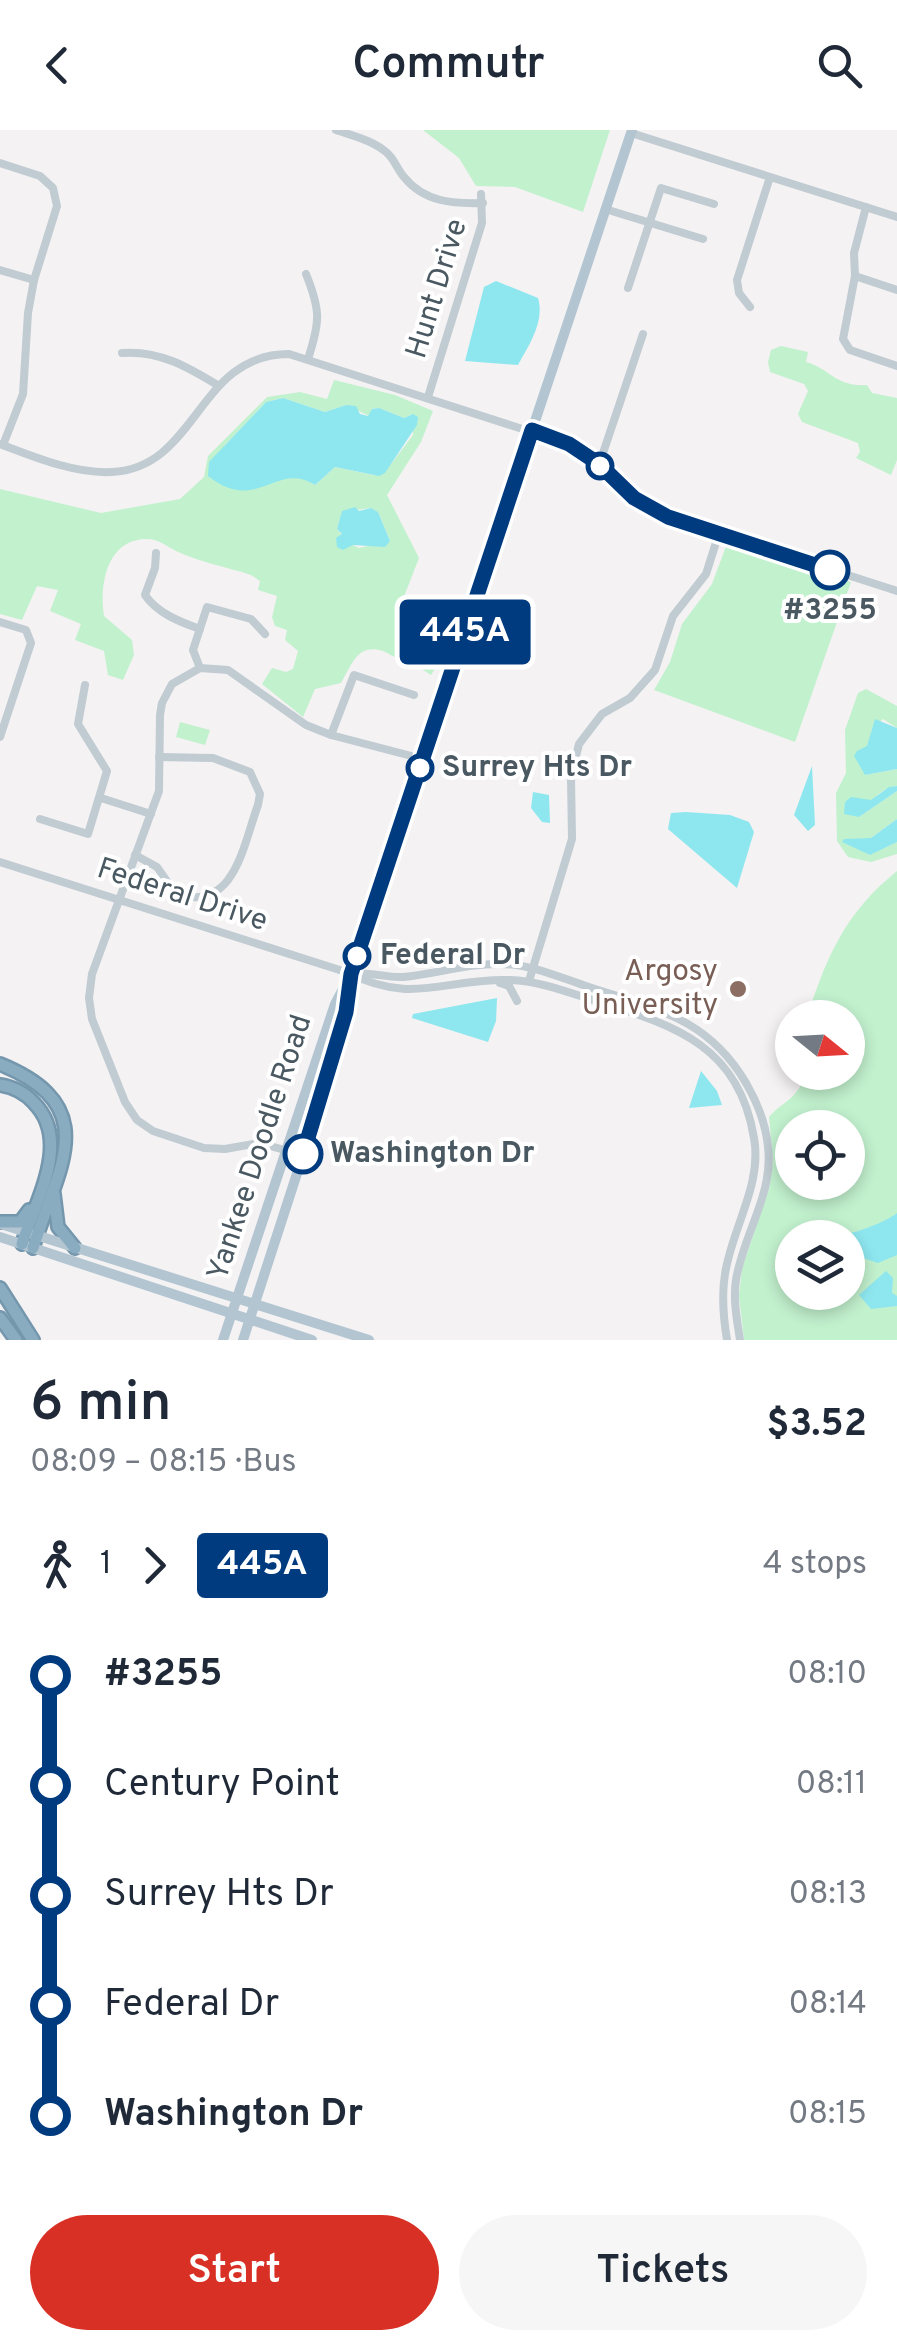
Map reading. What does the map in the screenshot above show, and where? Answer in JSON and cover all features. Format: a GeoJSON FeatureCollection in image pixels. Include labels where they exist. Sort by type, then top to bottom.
{"type":"FeatureCollection","features":[{"type":"Feature","properties":{"kind":"highway"},"geometry":{"type":"LineString","coordinates":[[0,1064],[25,1074],[48,1092],[62,1116],[66,1144],[54,1184],[29,1240]]}},
{"type":"Feature","properties":{"kind":"highway"},"geometry":{"type":"LineString","coordinates":[[0,1085],[26,1095],[48,1122],[51,1157],[29,1240]]}},
{"type":"Feature","properties":{"kind":"highway"},"geometry":{"type":"LineString","coordinates":[[54,1184],[58,1227],[76,1248]]}},
{"type":"Feature","properties":{"kind":"highway"},"geometry":{"type":"LineString","coordinates":[[0,1223],[20,1222],[39,1193]]}},
{"type":"Feature","properties":{"kind":"highway"},"geometry":{"type":"LineString","coordinates":[[0,1288],[33,1340]]}},
{"type":"Feature","properties":{"kind":"highway"},"geometry":{"type":"LineString","coordinates":[[0,1318],[16,1340]]}},
{"type":"Feature","properties":{"kind":"main road","name":"Yankee Doodle Road"},"geometry":{"type":"LineString","coordinates":[[223,1340],[335,1004],[351,974],[631,132]]}},
{"type":"Feature","properties":{"kind":"main road","name":"Yankee Doodle Road"},"geometry":{"type":"LineString","coordinates":[[242,1340],[346,1012],[351,974]]}},
{"type":"Feature","properties":{"kind":"main road"},"geometry":{"type":"LineString","coordinates":[[0,1223],[29,1240],[312,1340]]}},
{"type":"Feature","properties":{"kind":"main road"},"geometry":{"type":"LineString","coordinates":[[0,1237],[76,1248],[369,1340]]}},
{"type":"Feature","properties":{"kind":"street","name":"Hunt Drive"},"geometry":{"type":"LineString","coordinates":[[336,130],[368,140],[389,153],[415,189],[435,199],[457,204],[482,198],[482,223],[428,397]]}},
{"type":"Feature","properties":{"kind":"street"},"geometry":{"type":"LineString","coordinates":[[631,132],[897,217]]}},
{"type":"Feature","properties":{"kind":"street"},"geometry":{"type":"LineString","coordinates":[[0,163],[40,176],[53,188],[57,206],[34,280],[23,394],[1,444],[37,458],[91,471],[131,469],[170,448],[219,386],[249,360],[269,354],[290,354],[569,444],[599,464],[634,498],[668,517],[897,591]]}},
{"type":"Feature","properties":{"kind":"street"},"geometry":{"type":"LineString","coordinates":[[750,307],[739,294],[737,280],[770,176]]}},
{"type":"Feature","properties":{"kind":"street"},"geometry":{"type":"LineString","coordinates":[[628,288],[661,188],[714,204]]}},
{"type":"Feature","properties":{"kind":"street"},"geometry":{"type":"LineString","coordinates":[[866,207],[854,253],[850,316],[843,340],[850,350],[897,366]]}},
{"type":"Feature","properties":{"kind":"street"},"geometry":{"type":"LineString","coordinates":[[606,209],[704,238]]}},
{"type":"Feature","properties":{"kind":"street"},"geometry":{"type":"LineString","coordinates":[[0,270],[34,280]]}},
{"type":"Feature","properties":{"kind":"street"},"geometry":{"type":"LineString","coordinates":[[306,274],[319,322],[308,359]]}},
{"type":"Feature","properties":{"kind":"street"},"geometry":{"type":"LineString","coordinates":[[855,276],[897,290]]}},
{"type":"Feature","properties":{"kind":"street"},"geometry":{"type":"LineString","coordinates":[[599,464],[643,334]]}},
{"type":"Feature","properties":{"kind":"street"},"geometry":{"type":"LineString","coordinates":[[122,353],[146,353],[184,364],[219,386]]}},
{"type":"Feature","properties":{"kind":"street"},"geometry":{"type":"LineString","coordinates":[[529,980],[572,839],[572,777],[578,744],[602,714],[646,685],[656,670],[673,616],[706,574],[720,533]]}},
{"type":"Feature","properties":{"kind":"street"},"geometry":{"type":"LineString","coordinates":[[156,553],[145,595],[148,601],[178,622],[200,630]]}},
{"type":"Feature","properties":{"kind":"street"},"geometry":{"type":"LineString","coordinates":[[200,668],[193,650],[204,612],[210,606],[251,618],[265,634]]}},
{"type":"Feature","properties":{"kind":"street"},"geometry":{"type":"LineString","coordinates":[[0,622],[26,630],[32,643],[0,737]]}},
{"type":"Feature","properties":{"kind":"street"},"geometry":{"type":"LineString","coordinates":[[303,1154],[259,1143],[204,1148],[153,1131],[136,1120],[125,1102],[92,1019],[92,974],[159,791],[162,702],[172,684],[200,668],[228,670],[298,720],[331,736],[423,758]]}},
{"type":"Feature","properties":{"kind":"street"},"geometry":{"type":"LineString","coordinates":[[331,736],[354,675],[414,695]]}},
{"type":"Feature","properties":{"kind":"street"},"geometry":{"type":"LineString","coordinates":[[40,819],[88,834],[101,798],[107,771],[78,724],[85,685]]}},
{"type":"Feature","properties":{"kind":"street"},"geometry":{"type":"LineString","coordinates":[[136,856],[157,868],[176,894],[200,898],[222,886],[235,870],[258,805],[260,794],[250,772],[213,758],[159,757]]}},
{"type":"Feature","properties":{"kind":"street"},"geometry":{"type":"LineString","coordinates":[[101,798],[150,814]]}},
{"type":"Feature","properties":{"kind":"street","name":"Federal Drive"},"geometry":{"type":"LineString","coordinates":[[0,862],[351,974]]}},
{"type":"Feature","properties":{"kind":"street"},"geometry":{"type":"LineString","coordinates":[[351,974],[364,972],[397,978],[504,964],[532,969],[693,1024],[733,1061],[763,1123],[768,1163],[767,1178],[736,1279],[740,1340]]}},
{"type":"Feature","properties":{"kind":"street"},"geometry":{"type":"LineString","coordinates":[[351,974],[387,989],[415,990],[529,980],[663,1021],[717,1057],[734,1077],[755,1142],[754,1172],[726,1265],[726,1340]]}},
{"type":"Feature","properties":{"kind":"street"},"geometry":{"type":"LineString","coordinates":[[490,981],[509,986],[517,1001]]}},
{"type":"Feature","properties":{"kind":"green space"},"geometry":{"type":"Polygon","coordinates":[[[423,130],[610,130],[583,212],[515,187],[476,186],[459,158],[423,130]]]}},
{"type":"Feature","properties":{"kind":"green space"},"geometry":{"type":"Polygon","coordinates":[[[781,346],[808,352],[806,362],[840,380],[867,385],[872,393],[897,398],[897,460],[891,475],[856,458],[860,452],[858,443],[802,422],[798,414],[808,391],[804,384],[770,372],[771,350],[781,346]]]}},
{"type":"Feature","properties":{"kind":"green space"},"geometry":{"type":"Polygon","coordinates":[[[334,380],[395,395],[433,411],[421,442],[387,495],[419,558],[405,594],[410,605],[422,614],[424,630],[444,641],[431,675],[423,670],[423,663],[367,650],[356,657],[341,683],[315,689],[303,717],[262,684],[272,668],[286,672],[293,669],[298,651],[285,640],[287,630],[275,626],[272,617],[277,596],[258,590],[260,581],[251,575],[194,558],[151,539],[133,541],[123,547],[114,555],[105,578],[104,616],[132,640],[134,655],[123,680],[108,675],[104,651],[75,640],[81,624],[50,611],[58,590],[37,586],[22,620],[0,614],[0,489],[101,513],[180,499],[204,477],[208,456],[267,397],[300,392],[327,399],[334,380]],[[283,398],[266,402],[224,446],[274,480],[301,477],[315,485],[335,467],[373,475],[385,472],[413,435],[413,414],[404,418],[379,408],[372,409],[369,416],[346,405],[325,412],[283,398]],[[371,508],[342,512],[337,529],[342,535],[337,547],[359,548],[390,541],[378,512],[371,508]]]}},
{"type":"Feature","properties":{"kind":"green space"},"geometry":{"type":"Polygon","coordinates":[[[728,541],[851,582],[795,742],[654,690],[670,662],[682,624],[712,584],[728,541]]]}},
{"type":"Feature","properties":{"kind":"green space"},"geometry":{"type":"Polygon","coordinates":[[[866,689],[897,706],[897,728],[883,719],[872,728],[865,775],[897,769],[897,786],[880,793],[859,817],[897,791],[897,819],[871,838],[850,841],[869,855],[897,842],[897,854],[871,862],[848,857],[837,841],[836,793],[846,773],[845,730],[858,693],[866,689]]]}},
{"type":"Feature","properties":{"kind":"green space"},"geometry":{"type":"Polygon","coordinates":[[[180,722],[210,730],[205,745],[176,737],[180,722]]]}},
{"type":"Feature","properties":{"kind":"green space"},"geometry":{"type":"Polygon","coordinates":[[[897,871],[897,1340],[744,1340],[739,1296],[742,1268],[769,1189],[773,1161],[769,1117],[775,1112],[775,1200],[865,1200],[865,1110],[777,1110],[797,1090],[865,1090],[865,1000],[813,1000],[840,937],[864,903],[897,871]]]}},
{"type":"Feature","properties":{"kind":"water"},"geometry":{"type":"Polygon","coordinates":[[[496,281],[538,298],[538,324],[518,365],[465,361],[484,287],[496,281]]]}},
{"type":"Feature","properties":{"kind":"water"},"geometry":{"type":"Polygon","coordinates":[[[283,398],[325,412],[346,405],[356,406],[360,414],[368,416],[372,409],[379,408],[404,418],[413,414],[418,417],[417,425],[385,473],[379,476],[335,467],[315,485],[289,479],[240,490],[225,487],[208,476],[209,462],[266,402],[283,398]]]}},
{"type":"Feature","properties":{"kind":"water"},"geometry":{"type":"Polygon","coordinates":[[[355,507],[359,511],[371,508],[378,512],[390,541],[385,547],[337,547],[336,538],[342,534],[337,529],[342,511],[355,507]]]}},
{"type":"Feature","properties":{"kind":"water"},"geometry":{"type":"Polygon","coordinates":[[[875,719],[897,728],[897,769],[865,775],[854,756],[867,746],[875,719]]]}},
{"type":"Feature","properties":{"kind":"water"},"geometry":{"type":"Polygon","coordinates":[[[812,766],[815,825],[808,831],[794,815],[812,766]]]}},
{"type":"Feature","properties":{"kind":"water"},"geometry":{"type":"Polygon","coordinates":[[[897,786],[897,791],[859,817],[844,814],[845,802],[851,797],[871,800],[897,786]]]}},
{"type":"Feature","properties":{"kind":"water"},"geometry":{"type":"Polygon","coordinates":[[[533,792],[549,795],[550,823],[542,822],[531,808],[533,792]]]}},
{"type":"Feature","properties":{"kind":"water"},"geometry":{"type":"Polygon","coordinates":[[[671,813],[730,815],[749,822],[754,832],[737,888],[668,829],[671,813]]]}},
{"type":"Feature","properties":{"kind":"water"},"geometry":{"type":"Polygon","coordinates":[[[897,819],[897,842],[870,855],[842,842],[871,838],[897,819]]]}},
{"type":"Feature","properties":{"kind":"water"},"geometry":{"type":"Polygon","coordinates":[[[497,998],[496,1021],[488,1042],[412,1018],[413,1014],[497,998]]]}},
{"type":"Feature","properties":{"kind":"water"},"geometry":{"type":"Polygon","coordinates":[[[701,1071],[717,1091],[722,1105],[689,1108],[701,1071]]]}},
{"type":"Feature","properties":{"kind":"water"},"geometry":{"type":"Polygon","coordinates":[[[897,1213],[897,1255],[878,1263],[865,1259],[865,1229],[897,1213]]]}},
{"type":"Feature","properties":{"kind":"water"},"geometry":{"type":"Polygon","coordinates":[[[886,1271],[893,1278],[892,1293],[897,1296],[897,1306],[871,1309],[865,1302],[865,1290],[886,1271]]]}},
{"type":"Feature","properties":{"kind":"bus line","name":"445A"},"geometry":{"type":"LineString","coordinates":[[303,1154],[346,1012],[351,974],[532,430],[569,444],[599,464],[634,498],[668,517],[830,570]]}},
{"type":"Feature","properties":{"kind":"place","name":"#3255"},"geometry":{"type":"Point","coordinates":[830,570]}},
{"type":"Feature","properties":{"kind":"place","name":"Surrey Hts Dr"},"geometry":{"type":"Point","coordinates":[420,768]}},
{"type":"Feature","properties":{"kind":"place","name":"Federal Dr"},"geometry":{"type":"Point","coordinates":[357,956]}},
{"type":"Feature","properties":{"kind":"place","name":"Argosy University"},"geometry":{"type":"Point","coordinates":[738,989]}},
{"type":"Feature","properties":{"kind":"place","name":"Washington Dr"},"geometry":{"type":"Point","coordinates":[303,1154]}}]}
